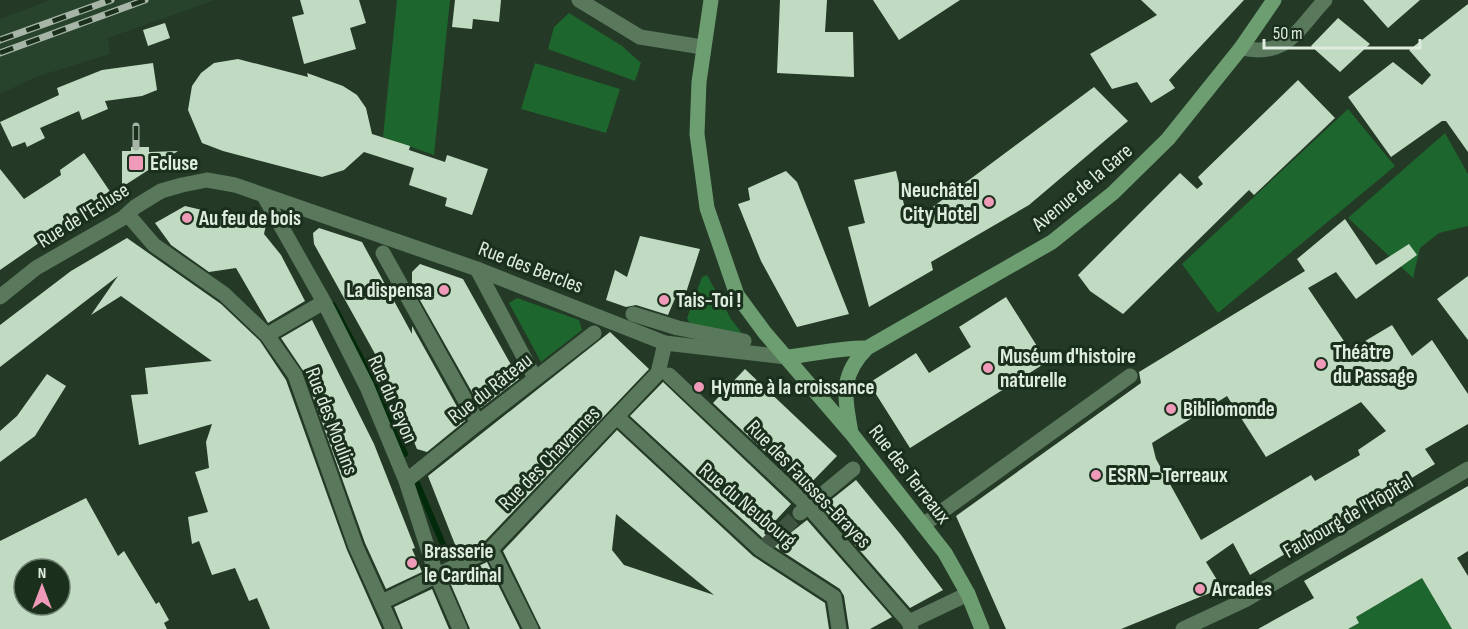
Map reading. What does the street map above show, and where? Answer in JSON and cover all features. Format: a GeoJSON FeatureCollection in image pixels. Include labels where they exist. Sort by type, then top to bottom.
{"type":"FeatureCollection","features":[{"type":"Feature","properties":{"kind":"main road","name":"Rue des Terreaux"},"geometry":{"type":"LineString","coordinates":[[711,0],[702,47],[698,134],[707,208],[738,295],[750,315],[851,433],[945,553],[968,594],[982,629]]}},
{"type":"Feature","properties":{"kind":"main road","name":"Avenue de la Gare"},"geometry":{"type":"LineString","coordinates":[[851,433],[846,380],[850,368],[867,348],[976,288],[1064,234],[1113,193],[1167,139],[1241,48],[1274,0]]}},
{"type":"Feature","properties":{"kind":"main road","name":"Avenue de la Gare"},"geometry":{"type":"LineString","coordinates":[[786,357],[820,354],[847,347],[867,348]]}},
{"type":"Feature","properties":{"kind":"street"},"geometry":{"type":"LineString","coordinates":[[579,0],[640,37],[702,47]]}},
{"type":"Feature","properties":{"kind":"street"},"geometry":{"type":"LineString","coordinates":[[1241,48],[1270,51],[1282,47],[1325,0]]}},
{"type":"Feature","properties":{"kind":"street","name":"Rue de l'Ecluse"},"geometry":{"type":"LineString","coordinates":[[0,297],[36,268],[128,215],[135,207],[161,191],[207,180],[235,185],[264,196]]}},
{"type":"Feature","properties":{"kind":"street","name":"Rue des Bercles"},"geometry":{"type":"LineString","coordinates":[[264,196],[329,216],[477,269],[665,343],[786,357]]}},
{"type":"Feature","properties":{"kind":"street","name":"Rue du Seyon"},"geometry":{"type":"LineString","coordinates":[[264,196],[324,302],[367,387],[406,482],[436,574],[460,629]]}},
{"type":"Feature","properties":{"kind":"street","name":"Rue des Moulins"},"geometry":{"type":"LineString","coordinates":[[128,215],[154,245],[216,287],[267,336],[295,375],[356,547],[393,629]]}},
{"type":"Feature","properties":{"kind":"street"},"geometry":{"type":"LineString","coordinates":[[383,253],[404,278],[478,423]]}},
{"type":"Feature","properties":{"kind":"street"},"geometry":{"type":"LineString","coordinates":[[477,269],[535,378]]}},
{"type":"Feature","properties":{"kind":"street"},"geometry":{"type":"LineString","coordinates":[[267,336],[324,302]]}},
{"type":"Feature","properties":{"kind":"street"},"geometry":{"type":"LineString","coordinates":[[633,314],[678,328],[744,341]]}},
{"type":"Feature","properties":{"kind":"street","name":"Rue du Râteau"},"geometry":{"type":"LineString","coordinates":[[406,482],[596,329]]}},
{"type":"Feature","properties":{"kind":"street","name":"Rue des Chavannes"},"geometry":{"type":"LineString","coordinates":[[382,602],[492,549],[658,373],[665,343]]}},
{"type":"Feature","properties":{"kind":"street","name":"Rue des Fausses-Brayes"},"geometry":{"type":"LineString","coordinates":[[669,375],[804,510],[910,626]]}},
{"type":"Feature","properties":{"kind":"street"},"geometry":{"type":"LineString","coordinates":[[923,525],[1130,376]]}},
{"type":"Feature","properties":{"kind":"street","name":"Rue du Neubourg"},"geometry":{"type":"LineString","coordinates":[[617,417],[763,547],[834,597],[839,629]]}},
{"type":"Feature","properties":{"kind":"street"},"geometry":{"type":"LineString","coordinates":[[804,510],[853,469]]}},
{"type":"Feature","properties":{"kind":"street","name":"Faubourg de l'Hôpital"},"geometry":{"type":"LineString","coordinates":[[1183,629],[1245,600],[1468,469]]}},
{"type":"Feature","properties":{"kind":"street"},"geometry":{"type":"LineString","coordinates":[[492,549],[531,629]]}},
{"type":"Feature","properties":{"kind":"street"},"geometry":{"type":"LineString","coordinates":[[910,626],[968,594]]}},
{"type":"Feature","properties":{"kind":"shaded area"},"geometry":{"type":"Polygon","coordinates":[[[50,0],[215,0],[108,38],[110,54],[36,77],[0,94],[0,19],[50,0]]]}},
{"type":"Feature","properties":{"kind":"green space"},"geometry":{"type":"Polygon","coordinates":[[[397,0],[450,0],[434,155],[383,137],[397,0]]]}},
{"type":"Feature","properties":{"kind":"green space"},"geometry":{"type":"Polygon","coordinates":[[[569,13],[622,46],[641,63],[635,81],[548,49],[554,27],[569,13]]]}},
{"type":"Feature","properties":{"kind":"green space"},"geometry":{"type":"Polygon","coordinates":[[[535,63],[620,89],[606,133],[521,109],[535,63]]]}},
{"type":"Feature","properties":{"kind":"green space"},"geometry":{"type":"Polygon","coordinates":[[[1348,109],[1395,166],[1218,313],[1182,264],[1348,109]]]}},
{"type":"Feature","properties":{"kind":"green space"},"geometry":{"type":"Polygon","coordinates":[[[1445,133],[1468,174],[1468,226],[1439,233],[1420,248],[1413,278],[1348,218],[1445,133]]]}},
{"type":"Feature","properties":{"kind":"green space"},"geometry":{"type":"Polygon","coordinates":[[[707,275],[731,319],[741,332],[738,336],[691,326],[687,318],[702,277],[707,275]]]}},
{"type":"Feature","properties":{"kind":"green space"},"geometry":{"type":"Polygon","coordinates":[[[517,298],[579,320],[582,330],[541,362],[509,303],[517,298]]]}},
{"type":"Feature","properties":{"kind":"green space"},"geometry":{"type":"Polygon","coordinates":[[[1422,578],[1452,629],[1348,629],[1359,623],[1356,617],[1422,578]]]}},
{"type":"Feature","properties":{"kind":"building"},"geometry":{"type":"Polygon","coordinates":[[[300,0],[359,0],[366,23],[350,28],[356,49],[304,64],[292,17],[304,14],[300,0]]]}},
{"type":"Feature","properties":{"kind":"building"},"geometry":{"type":"Polygon","coordinates":[[[455,0],[501,0],[499,22],[473,19],[472,29],[452,27],[455,0]]]}},
{"type":"Feature","properties":{"kind":"building"},"geometry":{"type":"Polygon","coordinates":[[[780,0],[827,0],[825,32],[853,32],[854,77],[777,73],[780,0]]]}},
{"type":"Feature","properties":{"kind":"building"},"geometry":{"type":"Polygon","coordinates":[[[873,0],[960,0],[899,40],[873,0]]]}},
{"type":"Feature","properties":{"kind":"building"},"geometry":{"type":"Polygon","coordinates":[[[1141,0],[1244,0],[1169,80],[1175,88],[1151,103],[1137,82],[1112,89],[1090,54],[1157,15],[1141,0]]]}},
{"type":"Feature","properties":{"kind":"building"},"geometry":{"type":"Polygon","coordinates":[[[1363,0],[1420,0],[1388,28],[1363,0]]]}},
{"type":"Feature","properties":{"kind":"building"},"geometry":{"type":"Polygon","coordinates":[[[1468,4],[1468,152],[1446,121],[1442,121],[1391,157],[1348,97],[1393,62],[1422,85],[1431,75],[1409,50],[1468,4]]]}},
{"type":"Feature","properties":{"kind":"building"},"geometry":{"type":"Polygon","coordinates":[[[1338,18],[1370,44],[1340,72],[1311,46],[1338,18]]]}},
{"type":"Feature","properties":{"kind":"building"},"geometry":{"type":"Polygon","coordinates":[[[165,23],[170,38],[148,46],[143,30],[165,23]]]}},
{"type":"Feature","properties":{"kind":"building"},"geometry":{"type":"Polygon","coordinates":[[[238,59],[308,77],[307,73],[343,86],[357,95],[366,108],[372,134],[410,146],[409,150],[445,162],[447,155],[488,169],[472,215],[445,206],[447,198],[409,185],[414,168],[364,152],[344,170],[322,177],[223,151],[202,143],[188,110],[192,86],[201,73],[214,63],[238,59]]]}},
{"type":"Feature","properties":{"kind":"building"},"geometry":{"type":"Polygon","coordinates":[[[153,63],[157,90],[142,96],[105,101],[108,109],[82,120],[79,111],[40,128],[45,138],[27,147],[25,142],[12,147],[0,122],[59,95],[57,88],[102,70],[153,63]]]}},
{"type":"Feature","properties":{"kind":"building"},"geometry":{"type":"Polygon","coordinates":[[[1298,80],[1335,118],[1254,195],[1249,190],[1123,314],[1090,291],[1078,275],[1180,173],[1197,189],[1203,184],[1198,177],[1298,80]]]}},
{"type":"Feature","properties":{"kind":"building"},"geometry":{"type":"Polygon","coordinates":[[[1094,87],[1128,121],[1029,205],[931,262],[933,270],[869,307],[848,227],[865,223],[854,180],[896,171],[906,213],[914,211],[918,218],[1094,87]]]}},
{"type":"Feature","properties":{"kind":"building"},"geometry":{"type":"Polygon","coordinates":[[[131,147],[149,147],[149,152],[178,151],[122,187],[122,151],[131,151],[131,147]]]}},
{"type":"Feature","properties":{"kind":"building"},"geometry":{"type":"Polygon","coordinates":[[[84,153],[111,193],[0,270],[0,169],[24,199],[61,175],[60,170],[84,153]]]}},
{"type":"Feature","properties":{"kind":"building"},"geometry":{"type":"Polygon","coordinates":[[[786,171],[797,182],[849,314],[797,327],[761,261],[738,204],[750,200],[748,188],[786,171]]]}},
{"type":"Feature","properties":{"kind":"building"},"geometry":{"type":"Polygon","coordinates":[[[185,206],[266,225],[264,234],[281,255],[305,301],[268,323],[236,268],[209,272],[171,245],[155,223],[185,206]]]}},
{"type":"Feature","properties":{"kind":"building"},"geometry":{"type":"Polygon","coordinates":[[[1345,219],[1376,265],[1409,244],[1417,255],[1356,299],[1336,272],[1308,288],[1350,350],[1392,325],[1412,356],[1432,340],[1468,394],[1468,424],[1425,449],[1435,464],[1250,575],[1233,543],[1206,562],[1222,588],[1121,629],[1006,629],[956,516],[1141,383],[1139,372],[1305,271],[1297,259],[1345,219]],[[1227,396],[1152,443],[1156,459],[1201,540],[1311,475],[1315,481],[1360,455],[1358,450],[1386,431],[1361,402],[1266,457],[1227,396]]]}},
{"type":"Feature","properties":{"kind":"building"},"geometry":{"type":"Polygon","coordinates":[[[319,228],[362,242],[412,334],[412,326],[465,421],[427,452],[417,449],[384,370],[314,244],[313,233],[319,228]]]}},
{"type":"Feature","properties":{"kind":"building"},"geometry":{"type":"Polygon","coordinates":[[[640,236],[700,249],[684,299],[676,296],[668,315],[636,305],[626,307],[606,300],[615,270],[627,277],[640,236]]]}},
{"type":"Feature","properties":{"kind":"building"},"geometry":{"type":"Polygon","coordinates":[[[127,238],[221,304],[260,341],[286,380],[347,550],[382,629],[270,629],[257,598],[249,601],[235,568],[212,575],[199,541],[192,544],[188,517],[208,512],[195,472],[209,468],[206,442],[212,424],[139,445],[131,395],[148,394],[145,368],[212,361],[121,296],[91,315],[118,276],[0,367],[0,325],[71,271],[127,238]]]}},
{"type":"Feature","properties":{"kind":"building"},"geometry":{"type":"Polygon","coordinates":[[[420,264],[463,279],[519,379],[481,408],[412,286],[412,272],[420,264]]]}},
{"type":"Feature","properties":{"kind":"building"},"geometry":{"type":"Polygon","coordinates":[[[1468,276],[1468,340],[1437,299],[1468,276]]]}},
{"type":"Feature","properties":{"kind":"building","name":"Muséum d'histoire naturelle"},"geometry":{"type":"Polygon","coordinates":[[[1006,297],[1047,362],[910,448],[869,383],[916,353],[929,373],[971,347],[959,327],[1006,297]]]}},
{"type":"Feature","properties":{"kind":"building"},"geometry":{"type":"Polygon","coordinates":[[[312,320],[374,444],[415,548],[412,549],[422,572],[386,589],[365,543],[304,372],[281,338],[312,320]]]}},
{"type":"Feature","properties":{"kind":"building"},"geometry":{"type":"Polygon","coordinates":[[[610,332],[649,369],[485,541],[464,551],[456,547],[428,476],[610,332]]]}},
{"type":"Feature","properties":{"kind":"building"},"geometry":{"type":"Polygon","coordinates":[[[745,369],[837,456],[805,489],[713,403],[745,369]]]}},
{"type":"Feature","properties":{"kind":"building"},"geometry":{"type":"Polygon","coordinates":[[[47,374],[66,386],[35,436],[0,462],[0,431],[17,416],[47,374]]]}},
{"type":"Feature","properties":{"kind":"building"},"geometry":{"type":"Polygon","coordinates":[[[663,382],[791,504],[764,533],[775,545],[807,520],[892,617],[870,629],[849,629],[844,596],[840,589],[766,541],[630,416],[663,382]]]}},
{"type":"Feature","properties":{"kind":"building"},"geometry":{"type":"Polygon","coordinates":[[[617,430],[753,556],[825,603],[829,629],[541,629],[503,551],[617,430]],[[616,514],[612,550],[624,565],[714,595],[616,514]]]}},
{"type":"Feature","properties":{"kind":"building"},"geometry":{"type":"Polygon","coordinates":[[[856,480],[943,590],[910,608],[822,507],[856,480]]]}},
{"type":"Feature","properties":{"kind":"building"},"geometry":{"type":"Polygon","coordinates":[[[1468,486],[1468,551],[1457,558],[1468,576],[1468,629],[1452,629],[1422,578],[1356,617],[1359,623],[1348,629],[1258,629],[1314,598],[1304,581],[1468,486]]]}},
{"type":"Feature","properties":{"kind":"building"},"geometry":{"type":"Polygon","coordinates":[[[86,498],[118,556],[124,551],[156,604],[159,602],[169,620],[164,623],[167,629],[0,629],[0,541],[86,498]]]}},
{"type":"Feature","properties":{"kind":"building"},"geometry":{"type":"Polygon","coordinates":[[[487,562],[520,629],[470,629],[449,580],[487,562]]]}},
{"type":"Feature","properties":{"kind":"building"},"geometry":{"type":"Polygon","coordinates":[[[432,589],[449,629],[403,629],[394,607],[432,589]]]}},
{"type":"Feature","properties":{"kind":"waterway"},"geometry":{"type":"LineString","coordinates":[[333,305],[381,396],[405,454]]}},
{"type":"Feature","properties":{"kind":"waterway"},"geometry":{"type":"LineString","coordinates":[[417,483],[448,556]]}},
{"type":"Feature","properties":{"kind":"tunnel"},"geometry":{"type":"LineString","coordinates":[[766,545],[800,513]]}},
{"type":"Feature","properties":{"kind":"railway"},"geometry":{"type":"LineString","coordinates":[[0,40],[111,0]]}},
{"type":"Feature","properties":{"kind":"railway"},"geometry":{"type":"LineString","coordinates":[[0,53],[145,0]]}},
{"type":"Feature","properties":{"kind":"railway"},"geometry":{"type":"LineString","coordinates":[[136,126],[136,147]]}},
{"type":"Feature","properties":{"kind":"place","name":"Ecluse"},"geometry":{"type":"Point","coordinates":[136,163]}},
{"type":"Feature","properties":{"kind":"place","name":"Neuchâtel City Hotel"},"geometry":{"type":"Point","coordinates":[989,202]}},
{"type":"Feature","properties":{"kind":"place","name":"Au feu de bois"},"geometry":{"type":"Point","coordinates":[187,218]}},
{"type":"Feature","properties":{"kind":"place","name":"La dispensa"},"geometry":{"type":"Point","coordinates":[444,290]}},
{"type":"Feature","properties":{"kind":"place","name":"Tais-Toi !"},"geometry":{"type":"Point","coordinates":[664,300]}},
{"type":"Feature","properties":{"kind":"place","name":"Théâtre du Passage"},"geometry":{"type":"Point","coordinates":[1321,364]}},
{"type":"Feature","properties":{"kind":"place","name":"Muséum d'histoire naturelle"},"geometry":{"type":"Point","coordinates":[988,368]}},
{"type":"Feature","properties":{"kind":"place","name":"Hymne à la croissance"},"geometry":{"type":"Point","coordinates":[699,387]}},
{"type":"Feature","properties":{"kind":"place","name":"Bibliomonde"},"geometry":{"type":"Point","coordinates":[1171,409]}},
{"type":"Feature","properties":{"kind":"place","name":"ESRN - Terreaux"},"geometry":{"type":"Point","coordinates":[1096,475]}},
{"type":"Feature","properties":{"kind":"place","name":"Brasserie le Cardinal"},"geometry":{"type":"Point","coordinates":[412,563]}},
{"type":"Feature","properties":{"kind":"place","name":"Arcades"},"geometry":{"type":"Point","coordinates":[1200,589]}}]}
